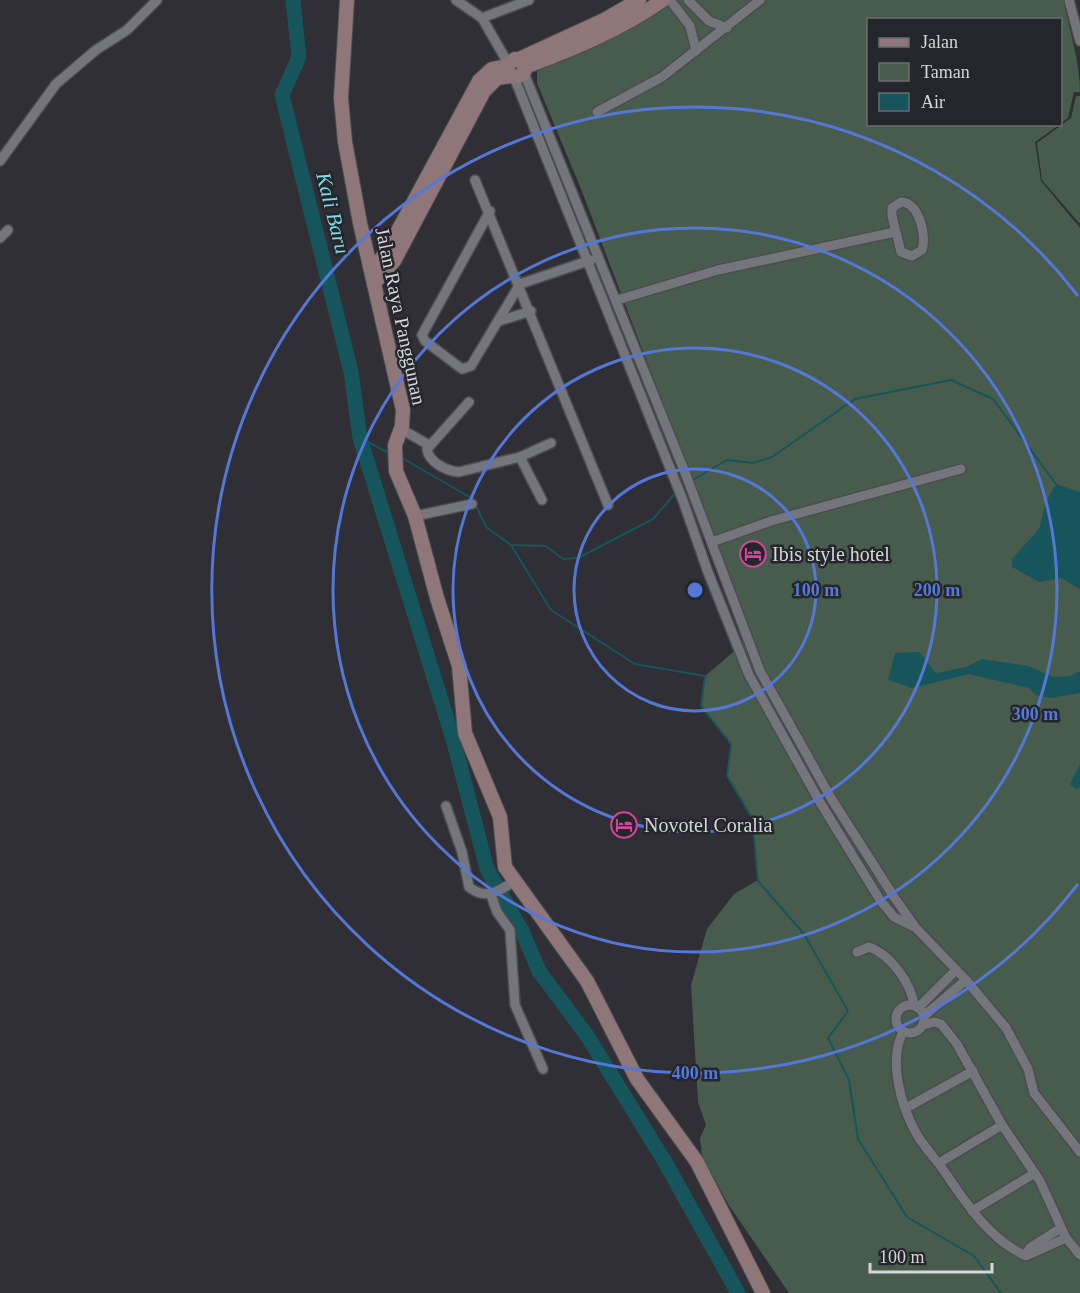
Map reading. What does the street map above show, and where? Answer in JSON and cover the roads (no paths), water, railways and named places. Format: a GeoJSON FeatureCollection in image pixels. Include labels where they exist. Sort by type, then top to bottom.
{"type":"FeatureCollection","features":[{"type":"Feature","properties":{"kind":"street"},"geometry":{"type":"LineString","coordinates":[[0,161],[56,84],[96,50],[127,30],[157,0]]}},
{"type":"Feature","properties":{"kind":"street","name":"Jalan Raya Panggunan"},"geometry":{"type":"LineString","coordinates":[[347,0],[341,109],[352,182],[401,400],[403,419],[395,445],[394,460],[415,516],[459,666],[465,733],[500,816],[503,857],[510,884],[577,965],[637,1079],[690,1153],[764,1293]]}},
{"type":"Feature","properties":{"kind":"street"},"geometry":{"type":"LineString","coordinates":[[456,0],[482,18],[515,69],[617,300],[694,494],[760,671],[831,798],[916,928],[966,980],[1006,1028],[1028,1069],[1034,1093],[1080,1152]]}},
{"type":"Feature","properties":{"kind":"street"},"geometry":{"type":"LineString","coordinates":[[482,18],[529,0]]}},
{"type":"Feature","properties":{"kind":"street"},"geometry":{"type":"LineString","coordinates":[[373,277],[394,261],[443,158],[484,91],[497,78],[639,0]]}},
{"type":"Feature","properties":{"kind":"street"},"geometry":{"type":"LineString","coordinates":[[515,69],[603,36],[637,19],[663,0]]}},
{"type":"Feature","properties":{"kind":"street"},"geometry":{"type":"LineString","coordinates":[[670,0],[693,32],[696,51]]}},
{"type":"Feature","properties":{"kind":"street"},"geometry":{"type":"LineString","coordinates":[[688,0],[709,21],[728,28]]}},
{"type":"Feature","properties":{"kind":"street"},"geometry":{"type":"LineString","coordinates":[[597,112],[662,77],[728,28],[760,0]]}},
{"type":"Feature","properties":{"kind":"street"},"geometry":{"type":"LineString","coordinates":[[1069,0],[1080,40]]}},
{"type":"Feature","properties":{"kind":"street"},"geometry":{"type":"LineString","coordinates":[[693,32],[709,21]]}},
{"type":"Feature","properties":{"kind":"street"},"geometry":{"type":"LineString","coordinates":[[515,69],[749,675],[821,804],[880,900],[894,917],[916,928]]}},
{"type":"Feature","properties":{"kind":"street"},"geometry":{"type":"LineString","coordinates":[[476,180],[608,505]]}},
{"type":"Feature","properties":{"kind":"street"},"geometry":{"type":"LineString","coordinates":[[901,202],[909,203],[917,215],[923,241],[922,250],[912,256],[903,254],[895,232],[892,208],[901,202]]}},
{"type":"Feature","properties":{"kind":"street"},"geometry":{"type":"LineString","coordinates":[[490,211],[425,329],[423,339],[456,365],[467,368],[499,321],[520,284],[598,257]]}},
{"type":"Feature","properties":{"kind":"street"},"geometry":{"type":"LineString","coordinates":[[0,238],[8,230]]}},
{"type":"Feature","properties":{"kind":"street"},"geometry":{"type":"LineString","coordinates":[[617,300],[718,270],[895,232]]}},
{"type":"Feature","properties":{"kind":"street"},"geometry":{"type":"LineString","coordinates":[[499,321],[531,311]]}},
{"type":"Feature","properties":{"kind":"street"},"geometry":{"type":"LineString","coordinates":[[469,402],[429,445],[428,454],[431,459],[451,471],[459,472],[520,457],[551,443]]}},
{"type":"Feature","properties":{"kind":"street"},"geometry":{"type":"LineString","coordinates":[[401,429],[429,445]]}},
{"type":"Feature","properties":{"kind":"street"},"geometry":{"type":"LineString","coordinates":[[520,457],[542,500]]}},
{"type":"Feature","properties":{"kind":"street"},"geometry":{"type":"LineString","coordinates":[[712,542],[803,512],[961,470]]}},
{"type":"Feature","properties":{"kind":"street"},"geometry":{"type":"LineString","coordinates":[[415,516],[472,504]]}},
{"type":"Feature","properties":{"kind":"street"},"geometry":{"type":"LineString","coordinates":[[713,585],[725,580]]}},
{"type":"Feature","properties":{"kind":"street"},"geometry":{"type":"LineString","coordinates":[[749,675],[760,671]]}},
{"type":"Feature","properties":{"kind":"street"},"geometry":{"type":"LineString","coordinates":[[446,806],[462,852],[466,883],[477,893],[493,894],[510,884]]}},
{"type":"Feature","properties":{"kind":"street"},"geometry":{"type":"LineString","coordinates":[[493,894],[497,912],[510,930],[515,1005],[543,1070]]}},
{"type":"Feature","properties":{"kind":"street"},"geometry":{"type":"LineString","coordinates":[[857,952],[869,947],[884,956],[906,982],[920,1013]]}},
{"type":"Feature","properties":{"kind":"street"},"geometry":{"type":"LineString","coordinates":[[956,970],[920,1013],[915,1033],[903,1032],[899,1028],[896,1017],[902,1007],[920,1013],[946,1028],[974,1071],[1002,1125],[1035,1173],[1066,1238],[1080,1255]]}},
{"type":"Feature","properties":{"kind":"street"},"geometry":{"type":"LineString","coordinates":[[920,1013],[966,980]]}},
{"type":"Feature","properties":{"kind":"street"},"geometry":{"type":"LineString","coordinates":[[903,1032],[897,1044],[896,1056],[906,1108],[916,1133],[972,1211],[1008,1247],[1024,1255],[1066,1238]]}},
{"type":"Feature","properties":{"kind":"street"},"geometry":{"type":"LineString","coordinates":[[906,1108],[974,1071]]}},
{"type":"Feature","properties":{"kind":"street"},"geometry":{"type":"LineString","coordinates":[[939,1163],[1002,1125]]}},
{"type":"Feature","properties":{"kind":"street"},"geometry":{"type":"LineString","coordinates":[[972,1211],[1035,1173]]}},
{"type":"Feature","properties":{"kind":"street"},"geometry":{"type":"LineString","coordinates":[[1024,1255],[1031,1247],[1061,1228]]}},
{"type":"Feature","properties":{"kind":"water"},"geometry":{"type":"Polygon","coordinates":[[[1056,484],[1080,492],[1080,589],[1061,578],[1039,582],[1012,567],[1012,559],[1039,529],[1046,502],[1056,484]]]}},
{"type":"Feature","properties":{"kind":"water"},"geometry":{"type":"Polygon","coordinates":[[[919,652],[936,673],[966,667],[982,659],[1028,666],[1053,677],[1070,676],[1080,671],[1080,693],[1050,698],[1036,695],[1029,688],[969,674],[912,688],[888,680],[895,653],[919,652]]]}},
{"type":"Feature","properties":{"kind":"water"},"geometry":{"type":"Polygon","coordinates":[[[1080,764],[1080,787],[1077,790],[1070,784],[1080,764]]]}},
{"type":"Feature","properties":{"kind":"waterway","name":"Kali Baru"},"geometry":{"type":"LineString","coordinates":[[293,0],[299,57],[282,95],[351,372],[360,438],[453,739],[487,869],[522,931],[539,971],[588,1037],[665,1162],[738,1293]]}},
{"type":"Feature","properties":{"kind":"waterway"},"geometry":{"type":"LineString","coordinates":[[691,481],[727,460],[753,463],[772,457],[855,399],[951,380],[993,399],[1056,484]]}},
{"type":"Feature","properties":{"kind":"waterway"},"geometry":{"type":"LineString","coordinates":[[360,438],[391,454]]}},
{"type":"Feature","properties":{"kind":"waterway"},"geometry":{"type":"LineString","coordinates":[[402,458],[473,499],[486,527],[511,545],[546,546],[563,559],[578,558],[653,519],[677,491]]}},
{"type":"Feature","properties":{"kind":"waterway"},"geometry":{"type":"LineString","coordinates":[[511,545],[551,610],[635,664],[705,676],[701,706],[731,744],[727,776],[752,818],[758,881],[804,934],[848,1011],[828,1038],[849,1080],[858,1139],[907,1217],[974,1256],[1001,1293]]}},
{"type":"Feature","properties":{"kind":"place","name":"Ibis style hotel"},"geometry":{"type":"Point","coordinates":[753,554]}},
{"type":"Feature","properties":{"kind":"place","name":"Novotel Coralia"},"geometry":{"type":"Point","coordinates":[624,825]}}]}
